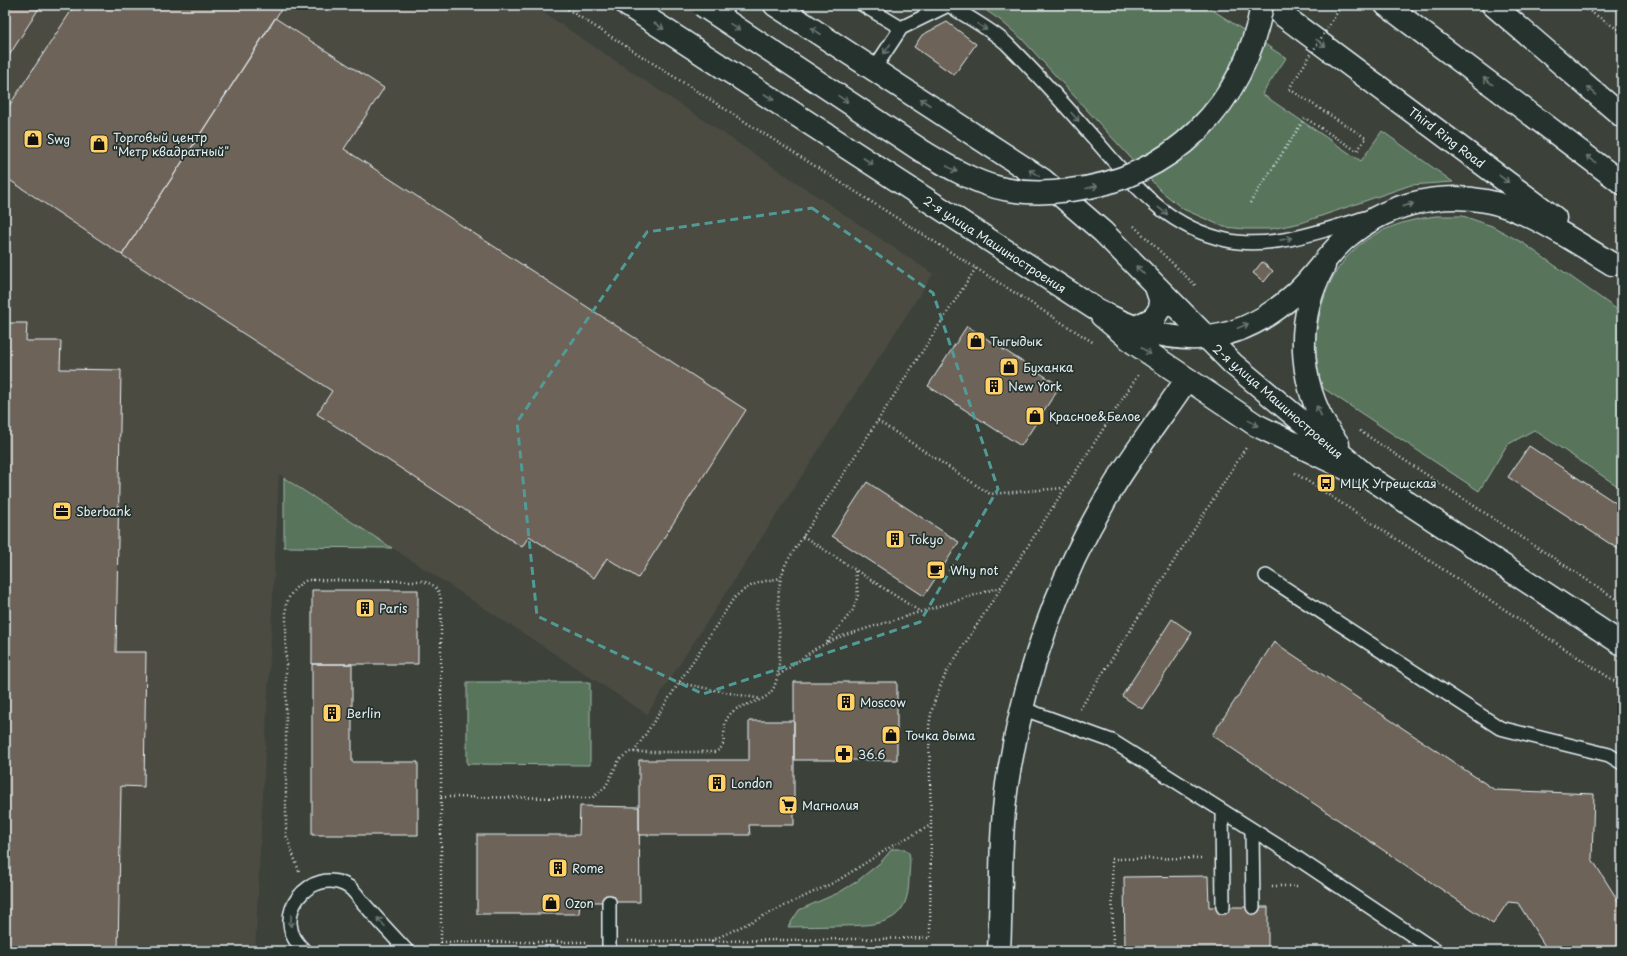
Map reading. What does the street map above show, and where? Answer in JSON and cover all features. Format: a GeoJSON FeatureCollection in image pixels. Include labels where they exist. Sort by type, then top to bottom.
{"type":"FeatureCollection","features":[{"type":"Feature","properties":{"kind":"main road","name":"2-я улица Машиностроения"},"geometry":{"type":"LineString","coordinates":[[627,5],[1094,308],[1134,343],[1256,425],[1336,464],[1366,476]]}},
{"type":"Feature","properties":{"kind":"main road"},"geometry":{"type":"LineString","coordinates":[[702,5],[922,151],[958,173],[990,185],[1021,191],[1052,192],[1082,189],[1112,182],[1141,170],[1170,154],[1198,132],[1219,108],[1236,82],[1251,52],[1262,5]]}},
{"type":"Feature","properties":{"kind":"main road","name":"2-я улица Машиностроения"},"geometry":{"type":"LineString","coordinates":[[775,5],[1043,180],[1104,232],[1156,287],[1233,364],[1366,476],[1622,644]]}},
{"type":"Feature","properties":{"kind":"main road","name":"Third Ring Road"},"geometry":{"type":"LineString","coordinates":[[1269,5],[1527,197],[1617,267]]}},
{"type":"Feature","properties":{"kind":"main road"},"geometry":{"type":"LineString","coordinates":[[1386,5],[1622,183]]}},
{"type":"Feature","properties":{"kind":"main road"},"geometry":{"type":"LineString","coordinates":[[1493,5],[1622,116]]}},
{"type":"Feature","properties":{"kind":"main road"},"geometry":{"type":"LineString","coordinates":[[1094,308],[1134,328],[1162,336],[1184,339],[1206,338],[1221,335],[1255,321],[1280,307],[1298,292],[1345,240],[1367,222],[1386,212],[1432,199],[1458,198],[1486,200],[1532,216],[1617,267]]}},
{"type":"Feature","properties":{"kind":"main road"},"geometry":{"type":"LineString","coordinates":[[1330,256],[1310,297],[1305,321],[1303,346],[1305,370],[1311,396],[1327,430],[1344,452],[1366,476]]}},
{"type":"Feature","properties":{"kind":"main road"},"geometry":{"type":"LineString","coordinates":[[1134,328],[1154,318],[1162,305],[1156,287]]}},
{"type":"Feature","properties":{"kind":"main road"},"geometry":{"type":"LineString","coordinates":[[999,951],[1001,844],[1007,785],[1022,708],[1041,643],[1075,557],[1112,489],[1187,380]]}},
{"type":"Feature","properties":{"kind":"lane"},"geometry":{"type":"LineString","coordinates":[[863,5],[901,28]]}},
{"type":"Feature","properties":{"kind":"lane"},"geometry":{"type":"LineString","coordinates":[[874,69],[901,28],[949,5],[1005,42],[1054,93],[1151,202],[1193,231],[1227,241],[1252,242],[1280,240],[1316,233],[1386,212]]}},
{"type":"Feature","properties":{"kind":"lane"},"geometry":{"type":"LineString","coordinates":[[1266,576],[1500,728],[1609,754],[1622,763]]}},
{"type":"Feature","properties":{"kind":"lane"},"geometry":{"type":"LineString","coordinates":[[1022,708],[1112,742],[1252,830],[1436,951]]}},
{"type":"Feature","properties":{"kind":"lane"},"geometry":{"type":"LineString","coordinates":[[1222,811],[1224,907]]}},
{"type":"Feature","properties":{"kind":"lane"},"geometry":{"type":"LineString","coordinates":[[1252,830],[1253,907]]}},
{"type":"Feature","properties":{"kind":"lane"},"geometry":{"type":"LineString","coordinates":[[305,951],[295,940],[290,924],[292,908],[299,896],[305,890],[318,884],[334,882],[349,887],[407,951]]}},
{"type":"Feature","properties":{"kind":"lane"},"geometry":{"type":"LineString","coordinates":[[609,902],[609,946]]}},
{"type":"Feature","properties":{"kind":"path"},"geometry":{"type":"LineString","coordinates":[[561,5],[1100,347]]}},
{"type":"Feature","properties":{"kind":"path"},"geometry":{"type":"LineString","coordinates":[[1250,203],[1305,118],[1357,151],[1366,138],[1289,89],[1342,5]]}},
{"type":"Feature","properties":{"kind":"path"},"geometry":{"type":"LineString","coordinates":[[1580,5],[1622,32]]}},
{"type":"Feature","properties":{"kind":"path"},"geometry":{"type":"LineString","coordinates":[[441,797],[592,798],[606,786],[619,760],[629,752],[718,751],[724,744],[724,723],[729,715],[736,708],[763,699],[773,689],[778,675],[779,590],[786,563],[976,268]]}},
{"type":"Feature","properties":{"kind":"path"},"geometry":{"type":"LineString","coordinates":[[441,942],[609,946],[711,941],[930,938],[931,825],[928,727],[930,710],[946,673],[1139,372]]}},
{"type":"Feature","properties":{"kind":"path"},"geometry":{"type":"LineString","coordinates":[[878,421],[990,494],[1065,488]]}},
{"type":"Feature","properties":{"kind":"path"},"geometry":{"type":"LineString","coordinates":[[1069,726],[1250,443]]}},
{"type":"Feature","properties":{"kind":"path"},"geometry":{"type":"LineString","coordinates":[[1290,469],[1622,686]]}},
{"type":"Feature","properties":{"kind":"path"},"geometry":{"type":"LineString","coordinates":[[1458,496],[1622,603]]}},
{"type":"Feature","properties":{"kind":"path"},"geometry":{"type":"LineString","coordinates":[[803,536],[919,611]]}},
{"type":"Feature","properties":{"kind":"path"},"geometry":{"type":"LineString","coordinates":[[827,643],[853,610],[858,595],[855,570]]}},
{"type":"Feature","properties":{"kind":"path"},"geometry":{"type":"LineString","coordinates":[[634,752],[734,598],[756,582],[781,578]]}},
{"type":"Feature","properties":{"kind":"path"},"geometry":{"type":"LineString","coordinates":[[305,890],[286,835],[286,604],[290,595],[297,586],[307,580],[422,581],[432,584],[440,591],[441,600],[441,951]]}},
{"type":"Feature","properties":{"kind":"path"},"geometry":{"type":"LineString","coordinates":[[778,675],[827,643],[856,631],[1002,587]]}},
{"type":"Feature","properties":{"kind":"path"},"geometry":{"type":"LineString","coordinates":[[679,684],[763,699]]}},
{"type":"Feature","properties":{"kind":"path"},"geometry":{"type":"LineString","coordinates":[[711,941],[837,880],[892,846],[931,825]]}},
{"type":"Feature","properties":{"kind":"path"},"geometry":{"type":"LineString","coordinates":[[1113,951],[1112,859],[1223,858]]}},
{"type":"Feature","properties":{"kind":"highlighted area"},"geometry":{"type":"Polygon","coordinates":[[[812,208],[933,293],[998,489],[920,622],[703,694],[537,616],[517,422],[647,232],[812,208]]]}},
{"type":"Feature","properties":{"kind":"shaded area"},"geometry":{"type":"Polygon","coordinates":[[[5,5],[532,5],[933,274],[647,714],[279,474],[255,951],[5,951],[5,5]]]}},
{"type":"Feature","properties":{"kind":"green space"},"geometry":{"type":"Polygon","coordinates":[[[978,5],[1205,5],[1286,58],[1262,94],[1361,161],[1382,131],[1453,182],[1411,185],[1301,223],[1271,229],[1224,227],[1183,209],[1161,191],[1022,39],[1000,20],[978,5]]]}},
{"type":"Feature","properties":{"kind":"green space"},"geometry":{"type":"Polygon","coordinates":[[[1436,216],[1463,216],[1492,226],[1523,243],[1622,313],[1622,489],[1534,430],[1507,445],[1479,491],[1323,388],[1317,369],[1315,345],[1319,317],[1325,295],[1334,275],[1345,259],[1359,246],[1375,235],[1393,226],[1413,220],[1436,216]]]}},
{"type":"Feature","properties":{"kind":"green space"},"geometry":{"type":"Polygon","coordinates":[[[284,478],[392,548],[284,547],[284,478]]]}},
{"type":"Feature","properties":{"kind":"green space"},"geometry":{"type":"Polygon","coordinates":[[[467,682],[590,682],[590,765],[467,764],[467,682]]]}},
{"type":"Feature","properties":{"kind":"green space"},"geometry":{"type":"Polygon","coordinates":[[[892,849],[905,849],[909,853],[910,859],[908,894],[904,905],[898,914],[879,923],[868,925],[788,927],[799,910],[838,893],[856,882],[881,862],[892,849]]]}},
{"type":"Feature","properties":{"kind":"building"},"geometry":{"type":"Polygon","coordinates":[[[5,5],[41,5],[5,62],[5,5]]]}},
{"type":"Feature","properties":{"kind":"building","name":"Торговый центр \"Метр квадратный\""},"geometry":{"type":"Polygon","coordinates":[[[75,5],[284,5],[122,255],[5,177],[5,112],[75,5]]]}},
{"type":"Feature","properties":{"kind":"building"},"geometry":{"type":"Polygon","coordinates":[[[275,18],[384,88],[344,149],[746,410],[638,578],[607,558],[594,578],[529,536],[522,547],[317,414],[332,391],[122,255],[275,18]]]}},
{"type":"Feature","properties":{"kind":"building"},"geometry":{"type":"Polygon","coordinates":[[[947,22],[976,44],[954,75],[914,47],[922,35],[947,22]]]}},
{"type":"Feature","properties":{"kind":"building"},"geometry":{"type":"Polygon","coordinates":[[[1262,262],[1273,271],[1264,282],[1253,273],[1262,262]]]}},
{"type":"Feature","properties":{"kind":"building","name":"Sberbank"},"geometry":{"type":"Polygon","coordinates":[[[6,323],[27,323],[26,341],[61,341],[60,369],[121,370],[116,652],[146,652],[144,787],[121,786],[118,951],[5,951],[6,323]]]}},
{"type":"Feature","properties":{"kind":"building","name":"New York"},"geometry":{"type":"Polygon","coordinates":[[[967,326],[1060,386],[1021,446],[928,386],[967,326]]]}},
{"type":"Feature","properties":{"kind":"building"},"geometry":{"type":"Polygon","coordinates":[[[1529,446],[1622,507],[1621,551],[1508,477],[1529,446]]]}},
{"type":"Feature","properties":{"kind":"building","name":"Tokyo"},"geometry":{"type":"Polygon","coordinates":[[[867,482],[959,542],[924,596],[832,536],[867,482]]]}},
{"type":"Feature","properties":{"kind":"building","name":"Paris"},"geometry":{"type":"Polygon","coordinates":[[[312,590],[418,590],[418,664],[312,664],[312,590]]]}},
{"type":"Feature","properties":{"kind":"building"},"geometry":{"type":"Polygon","coordinates":[[[1172,619],[1192,633],[1142,709],[1122,696],[1172,619]]]}},
{"type":"Feature","properties":{"kind":"building"},"geometry":{"type":"Polygon","coordinates":[[[1274,642],[1495,790],[1594,794],[1592,859],[1622,907],[1622,951],[1548,951],[1518,903],[1508,902],[1493,924],[1212,735],[1274,642]]]}},
{"type":"Feature","properties":{"kind":"building","name":"Berlin"},"geometry":{"type":"Polygon","coordinates":[[[312,664],[352,664],[352,762],[418,762],[418,835],[312,835],[312,664]]]}},
{"type":"Feature","properties":{"kind":"building","name":"Moscow"},"geometry":{"type":"Polygon","coordinates":[[[794,682],[897,682],[897,760],[794,760],[794,682]]]}},
{"type":"Feature","properties":{"kind":"building","name":"London"},"geometry":{"type":"Polygon","coordinates":[[[749,721],[794,721],[794,825],[749,825],[750,835],[639,835],[639,760],[749,760],[749,721]]]}},
{"type":"Feature","properties":{"kind":"building","name":"Rome"},"geometry":{"type":"Polygon","coordinates":[[[580,806],[639,807],[640,902],[580,902],[579,914],[477,914],[477,835],[579,835],[580,806]]]}},
{"type":"Feature","properties":{"kind":"building"},"geometry":{"type":"Polygon","coordinates":[[[1208,876],[1209,907],[1268,907],[1268,951],[1125,951],[1124,877],[1208,876]]]}},
{"type":"Feature","properties":{"kind":"place","name":"Swg"},"geometry":{"type":"Point","coordinates":[33,139]}},
{"type":"Feature","properties":{"kind":"place","name":"Торговый центр \"Метр квадратный\""},"geometry":{"type":"Point","coordinates":[99,144]}},
{"type":"Feature","properties":{"kind":"place","name":"Тыгыдык"},"geometry":{"type":"Point","coordinates":[976,341]}},
{"type":"Feature","properties":{"kind":"place","name":"Буханка"},"geometry":{"type":"Point","coordinates":[1009,367]}},
{"type":"Feature","properties":{"kind":"place","name":"New York"},"geometry":{"type":"Point","coordinates":[994,386]}},
{"type":"Feature","properties":{"kind":"place","name":"Красное&Белое"},"geometry":{"type":"Point","coordinates":[1035,416]}},
{"type":"Feature","properties":{"kind":"place","name":"МЦК Угрешская"},"geometry":{"type":"Point","coordinates":[1326,483]}},
{"type":"Feature","properties":{"kind":"place","name":"Sberbank"},"geometry":{"type":"Point","coordinates":[62,511]}},
{"type":"Feature","properties":{"kind":"place","name":"Tokyo"},"geometry":{"type":"Point","coordinates":[895,539]}},
{"type":"Feature","properties":{"kind":"place","name":"Why not"},"geometry":{"type":"Point","coordinates":[936,570]}},
{"type":"Feature","properties":{"kind":"place","name":"Paris"},"geometry":{"type":"Point","coordinates":[365,608]}},
{"type":"Feature","properties":{"kind":"place","name":"Moscow"},"geometry":{"type":"Point","coordinates":[846,702]}},
{"type":"Feature","properties":{"kind":"place","name":"Berlin"},"geometry":{"type":"Point","coordinates":[332,713]}},
{"type":"Feature","properties":{"kind":"place","name":"Точка дыма"},"geometry":{"type":"Point","coordinates":[891,735]}},
{"type":"Feature","properties":{"kind":"place","name":"36.6"},"geometry":{"type":"Point","coordinates":[844,754]}},
{"type":"Feature","properties":{"kind":"place","name":"London"},"geometry":{"type":"Point","coordinates":[717,783]}},
{"type":"Feature","properties":{"kind":"place","name":"Магнолия"},"geometry":{"type":"Point","coordinates":[788,805]}},
{"type":"Feature","properties":{"kind":"place","name":"Rome"},"geometry":{"type":"Point","coordinates":[558,868]}},
{"type":"Feature","properties":{"kind":"place","name":"Ozon"},"geometry":{"type":"Point","coordinates":[551,903]}}]}
